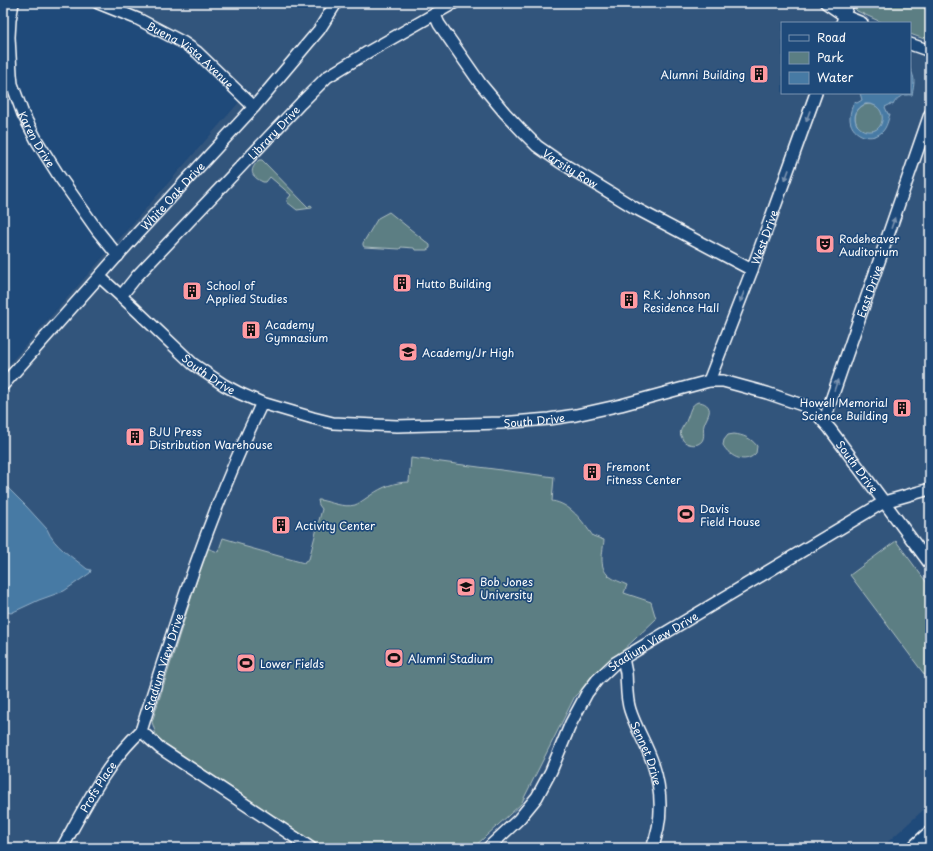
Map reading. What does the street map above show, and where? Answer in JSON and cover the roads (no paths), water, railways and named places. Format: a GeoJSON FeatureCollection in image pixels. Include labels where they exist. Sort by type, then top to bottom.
{"type":"FeatureCollection","features":[{"type":"Feature","properties":{"kind":"main road"},"geometry":{"type":"LineString","coordinates":[[917,848],[930,836]]}},
{"type":"Feature","properties":{"kind":"street","name":"Karen Drive"},"geometry":{"type":"LineString","coordinates":[[13,3],[9,37],[11,74],[12,84],[23,114],[37,141],[59,176],[97,230],[118,256]]}},
{"type":"Feature","properties":{"kind":"street","name":"Buena Vista Avenue"},"geometry":{"type":"LineString","coordinates":[[98,3],[138,19],[184,43],[197,52],[254,107]]}},
{"type":"Feature","properties":{"kind":"street","name":"White Oak Drive"},"geometry":{"type":"LineString","coordinates":[[5,378],[100,277],[254,107],[319,30],[336,3]]}},
{"type":"Feature","properties":{"kind":"street","name":"Library Drive"},"geometry":{"type":"LineString","coordinates":[[121,296],[264,141],[327,77],[454,3]]}},
{"type":"Feature","properties":{"kind":"street"},"geometry":{"type":"LineString","coordinates":[[826,3],[843,19],[857,22]]}},
{"type":"Feature","properties":{"kind":"street"},"geometry":{"type":"LineString","coordinates":[[843,19],[848,3]]}},
{"type":"Feature","properties":{"kind":"street","name":"Varsity Row"},"geometry":{"type":"LineString","coordinates":[[435,15],[439,24],[480,83],[505,113],[537,146],[560,162],[635,208],[752,270]]}},
{"type":"Feature","properties":{"kind":"street"},"geometry":{"type":"LineString","coordinates":[[911,44],[930,51]]}},
{"type":"Feature","properties":{"kind":"street","name":"West Drive"},"geometry":{"type":"LineString","coordinates":[[709,381],[752,270],[816,94]]}},
{"type":"Feature","properties":{"kind":"street","name":"East Drive"},"geometry":{"type":"LineString","coordinates":[[825,423],[829,406],[930,114]]}},
{"type":"Feature","properties":{"kind":"street","name":"South Drive"},"geometry":{"type":"LineString","coordinates":[[100,277],[193,364],[224,385],[262,403],[332,423],[396,426],[501,423],[576,415],[621,405],[709,381],[724,381],[802,405],[816,412],[825,423],[930,564]]}},
{"type":"Feature","properties":{"kind":"street","name":"Stadium View Drive"},"geometry":{"type":"LineString","coordinates":[[141,731],[204,539],[262,403]]}},
{"type":"Feature","properties":{"kind":"street","name":"Stadium View Drive"},"geometry":{"type":"LineString","coordinates":[[488,848],[530,807],[551,771],[571,723],[587,693],[607,670],[623,658],[884,502],[930,489]]}},
{"type":"Feature","properties":{"kind":"street","name":"Sennet Drive"},"geometry":{"type":"LineString","coordinates":[[623,658],[629,708],[632,718],[653,763],[659,788],[659,816],[652,848]]}},
{"type":"Feature","properties":{"kind":"street"},"geometry":{"type":"LineString","coordinates":[[141,731],[160,748],[311,848]]}},
{"type":"Feature","properties":{"kind":"street","name":"Profs Place"},"geometry":{"type":"LineString","coordinates":[[62,848],[97,785],[121,752],[141,731]]}},
{"type":"Feature","properties":{"kind":"water"},"geometry":{"type":"Polygon","coordinates":[[[911,71],[914,79],[912,95],[901,97],[896,100],[893,105],[891,104],[885,107],[888,114],[890,114],[886,126],[882,132],[872,137],[861,135],[853,128],[851,123],[850,113],[854,102],[857,103],[862,100],[860,94],[911,94],[911,71]],[[865,104],[862,106],[855,115],[857,125],[868,131],[879,127],[882,118],[881,112],[873,105],[865,104]]]}},
{"type":"Feature","properties":{"kind":"water"},"geometry":{"type":"Polygon","coordinates":[[[3,483],[47,529],[54,541],[64,551],[87,569],[91,570],[90,573],[64,591],[39,600],[11,613],[3,611],[3,483]]]}},
{"type":"Feature","properties":{"kind":"place","name":"Alumni Building"},"geometry":{"type":"Point","coordinates":[759,74]}},
{"type":"Feature","properties":{"kind":"place","name":"Rodeheaver Auditorium"},"geometry":{"type":"Point","coordinates":[825,244]}},
{"type":"Feature","properties":{"kind":"place","name":"Hutto Building"},"geometry":{"type":"Point","coordinates":[402,283]}},
{"type":"Feature","properties":{"kind":"place","name":"School of Applied Studies"},"geometry":{"type":"Point","coordinates":[192,291]}},
{"type":"Feature","properties":{"kind":"place","name":"R.K. Johnson Residence Hall"},"geometry":{"type":"Point","coordinates":[629,300]}},
{"type":"Feature","properties":{"kind":"place","name":"Academy Gymnasium"},"geometry":{"type":"Point","coordinates":[251,330]}},
{"type":"Feature","properties":{"kind":"place","name":"Academy/Jr High"},"geometry":{"type":"Point","coordinates":[408,352]}},
{"type":"Feature","properties":{"kind":"place","name":"Howell Memorial Science Building"},"geometry":{"type":"Point","coordinates":[902,408]}},
{"type":"Feature","properties":{"kind":"place","name":"BJU Press Distribution Warehouse"},"geometry":{"type":"Point","coordinates":[135,437]}},
{"type":"Feature","properties":{"kind":"place","name":"Fremont Fitness Center"},"geometry":{"type":"Point","coordinates":[592,472]}},
{"type":"Feature","properties":{"kind":"place","name":"Davis Field House"},"geometry":{"type":"Point","coordinates":[686,514]}},
{"type":"Feature","properties":{"kind":"place","name":"Activity Center"},"geometry":{"type":"Point","coordinates":[281,525]}},
{"type":"Feature","properties":{"kind":"place","name":"Bob Jones University"},"geometry":{"type":"Point","coordinates":[466,587]}},
{"type":"Feature","properties":{"kind":"place","name":"Alumni Stadium"},"geometry":{"type":"Point","coordinates":[394,658]}},
{"type":"Feature","properties":{"kind":"place","name":"Lower Fields"},"geometry":{"type":"Point","coordinates":[246,663]}}]}
